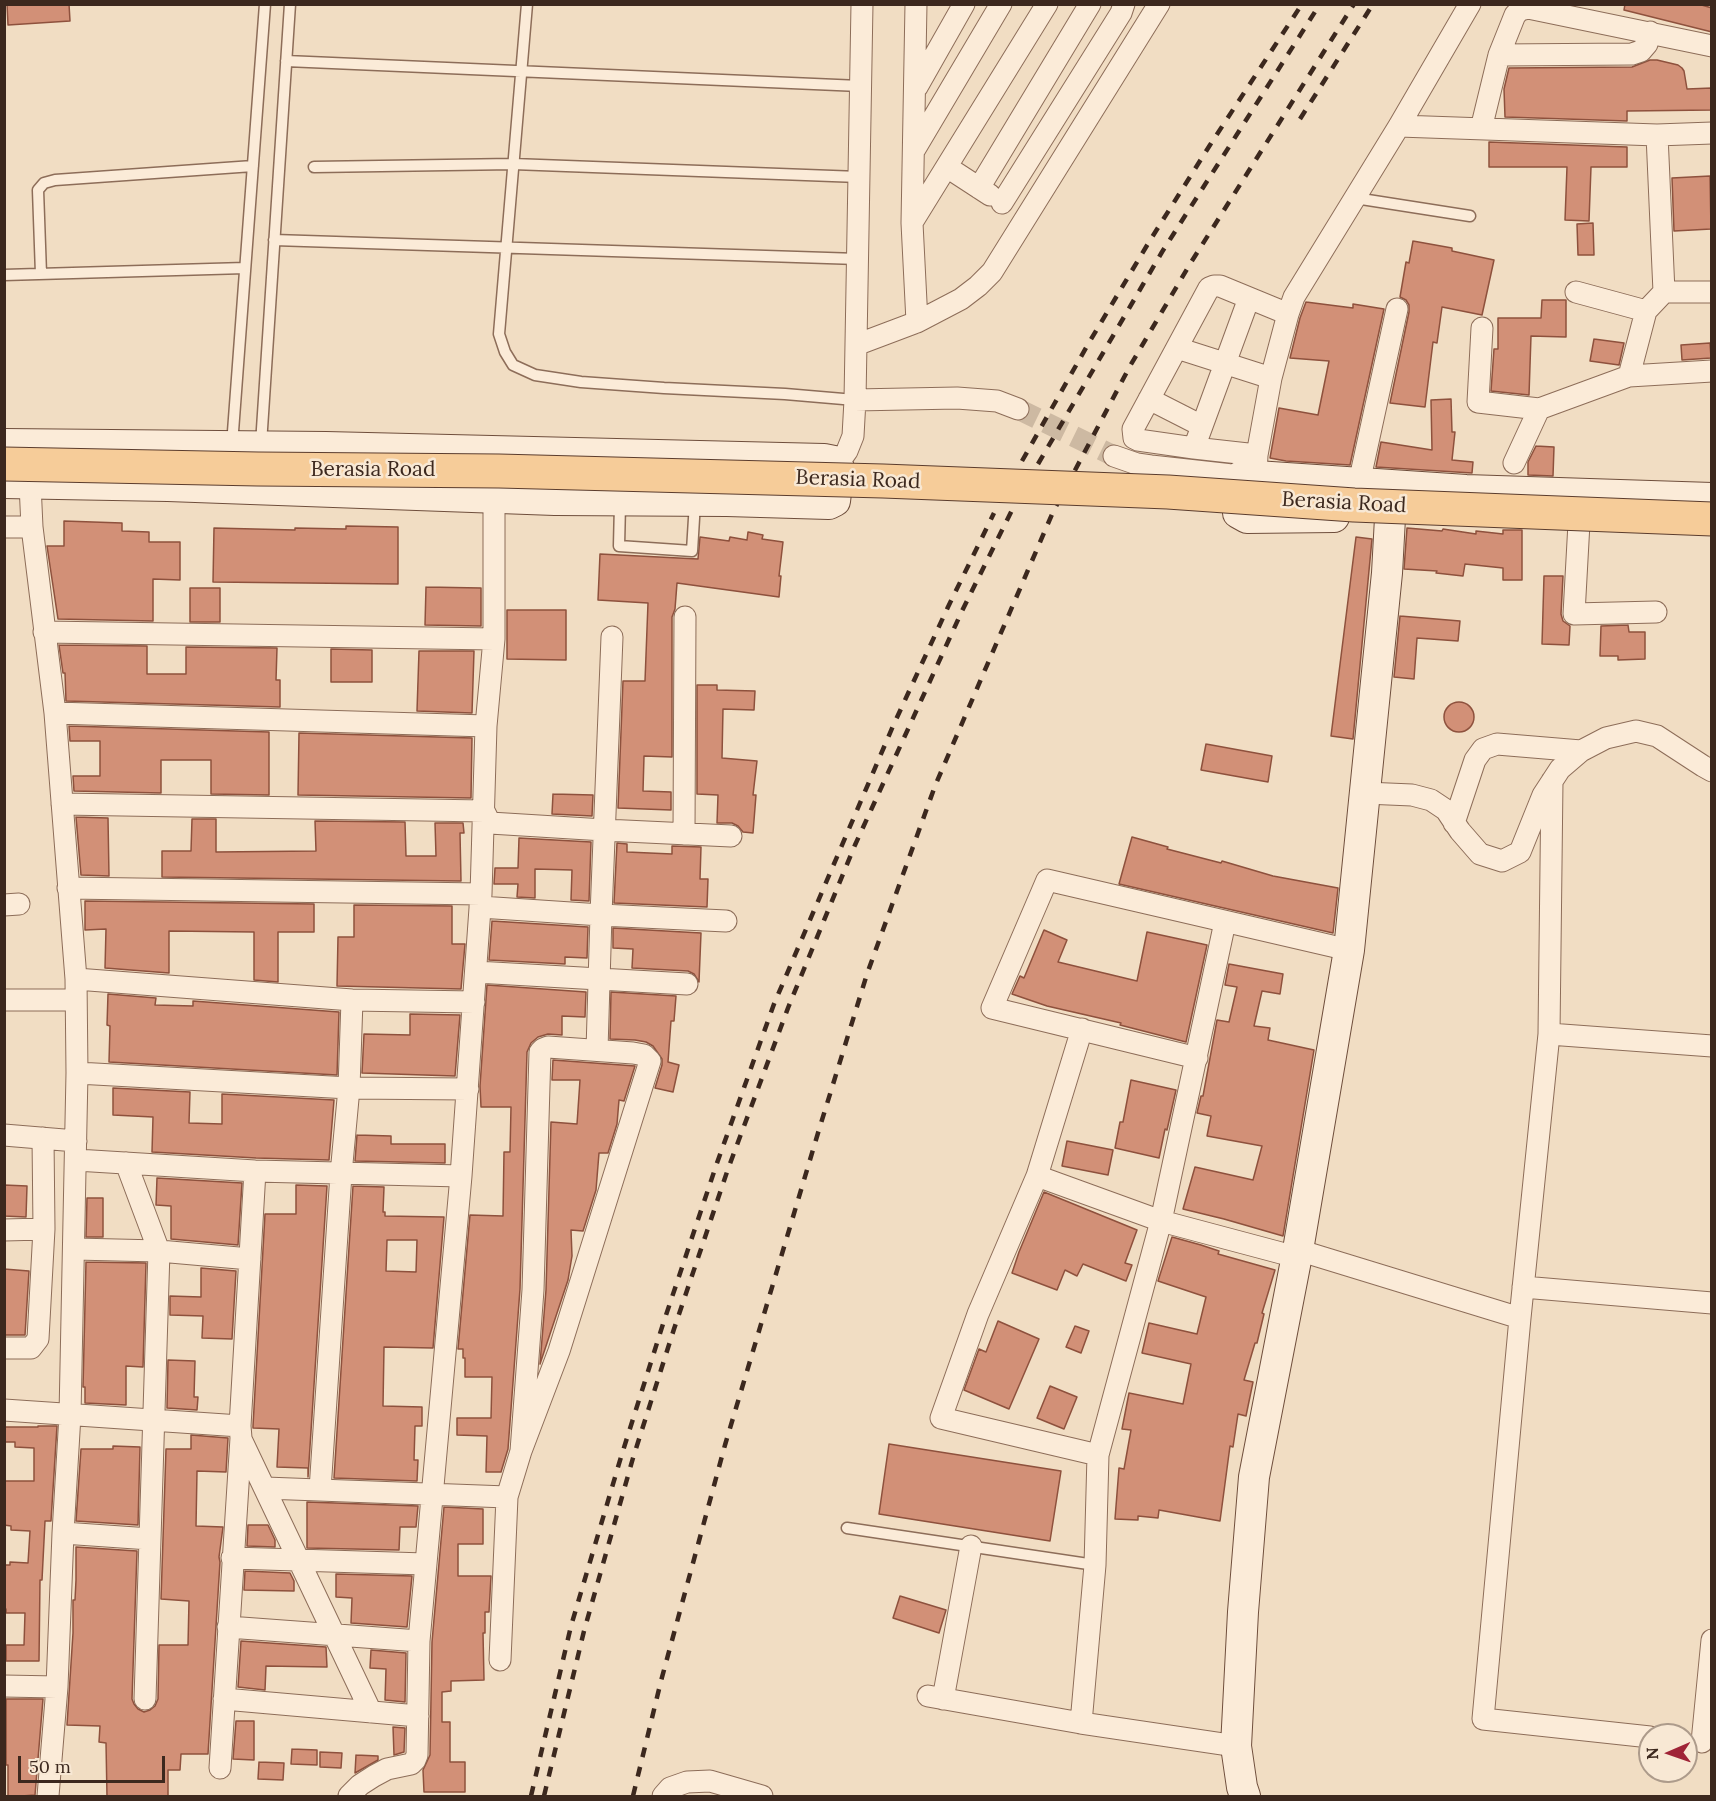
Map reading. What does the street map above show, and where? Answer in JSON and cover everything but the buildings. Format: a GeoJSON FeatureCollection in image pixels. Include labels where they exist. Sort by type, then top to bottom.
{"type":"FeatureCollection","features":[{"type":"Feature","properties":{"kind":"main road","name":"Berasia Road"},"geometry":{"type":"LineString","coordinates":[[13,477],[258,470],[589,472],[1145,490],[1354,505],[1712,519]]}},
{"type":"Feature","properties":{"kind":"street"},"geometry":{"type":"LineString","coordinates":[[837,465],[847,451],[853,436],[855,400],[862,4]]}},
{"type":"Feature","properties":{"kind":"street"},"geometry":{"type":"LineString","coordinates":[[916,4],[912,223],[917,322]]}},
{"type":"Feature","properties":{"kind":"street"},"geometry":{"type":"LineString","coordinates":[[946,4],[951,28]]}},
{"type":"Feature","properties":{"kind":"street"},"geometry":{"type":"LineString","coordinates":[[915,90],[964,4]]}},
{"type":"Feature","properties":{"kind":"street"},"geometry":{"type":"LineString","coordinates":[[913,152],[1001,4]]}},
{"type":"Feature","properties":{"kind":"street"},"geometry":{"type":"LineString","coordinates":[[912,223],[1047,4]]}},
{"type":"Feature","properties":{"kind":"street"},"geometry":{"type":"LineString","coordinates":[[979,188],[1090,4]]}},
{"type":"Feature","properties":{"kind":"street"},"geometry":{"type":"LineString","coordinates":[[1002,203],[1121,14],[1124,4]]}},
{"type":"Feature","properties":{"kind":"street"},"geometry":{"type":"LineString","coordinates":[[856,345],[917,322],[961,299],[992,272],[1159,4]]}},
{"type":"Feature","properties":{"kind":"street"},"geometry":{"type":"LineString","coordinates":[[1470,4],[1399,126],[1294,297],[1271,378],[1251,469],[1237,486],[1238,513],[1247,518],[1495,519],[1712,528]]}},
{"type":"Feature","properties":{"kind":"street"},"geometry":{"type":"LineString","coordinates":[[1481,129],[1500,55],[1515,15],[1520,10],[1528,8],[1712,46]]}},
{"type":"Feature","properties":{"kind":"street"},"geometry":{"type":"LineString","coordinates":[[1500,55],[1632,54],[1641,51],[1647,44],[1650,32]]}},
{"type":"Feature","properties":{"kind":"street"},"geometry":{"type":"LineString","coordinates":[[1006,71],[1088,119]]}},
{"type":"Feature","properties":{"kind":"street"},"geometry":{"type":"LineString","coordinates":[[1399,126],[1657,135],[1712,133]]}},
{"type":"Feature","properties":{"kind":"street"},"geometry":{"type":"LineString","coordinates":[[1629,376],[1646,311],[1664,292],[1657,135]]}},
{"type":"Feature","properties":{"kind":"street"},"geometry":{"type":"LineString","coordinates":[[947,167],[1026,218]]}},
{"type":"Feature","properties":{"kind":"street"},"geometry":{"type":"LineString","coordinates":[[1251,469],[1194,448],[1134,438],[1133,429],[1209,288],[1220,286],[1288,314]]}},
{"type":"Feature","properties":{"kind":"street"},"geometry":{"type":"LineString","coordinates":[[1576,292],[1646,311]]}},
{"type":"Feature","properties":{"kind":"street"},"geometry":{"type":"LineString","coordinates":[[1664,292],[1712,292]]}},
{"type":"Feature","properties":{"kind":"street"},"geometry":{"type":"LineString","coordinates":[[1194,448],[1249,298]]}},
{"type":"Feature","properties":{"kind":"street"},"geometry":{"type":"LineString","coordinates":[[1359,483],[1397,309]]}},
{"type":"Feature","properties":{"kind":"street"},"geometry":{"type":"LineString","coordinates":[[1482,328],[1478,402],[1539,409],[1629,376],[1712,371]]}},
{"type":"Feature","properties":{"kind":"street"},"geometry":{"type":"LineString","coordinates":[[1177,348],[1271,378]]}},
{"type":"Feature","properties":{"kind":"street"},"geometry":{"type":"LineString","coordinates":[[855,400],[967,398],[997,402],[1018,409]]}},
{"type":"Feature","properties":{"kind":"street"},"geometry":{"type":"LineString","coordinates":[[1149,399],[1202,426]]}},
{"type":"Feature","properties":{"kind":"street"},"geometry":{"type":"LineString","coordinates":[[1514,463],[1539,409]]}},
{"type":"Feature","properties":{"kind":"street"},"geometry":{"type":"LineString","coordinates":[[4,444],[261,446],[824,459],[834,461],[839,468],[835,501],[829,504],[494,498],[168,486],[13,477],[32,527],[55,713],[76,979],[75,1249],[70,1415],[57,1687],[48,1797]]}},
{"type":"Feature","properties":{"kind":"street"},"geometry":{"type":"LineString","coordinates":[[1113,456],[1144,465],[1251,469],[1359,483],[1466,490],[1712,498]]}},
{"type":"Feature","properties":{"kind":"street"},"geometry":{"type":"LineString","coordinates":[[349,1797],[360,1785],[387,1768],[411,1764],[417,1755],[419,1641],[461,1176],[481,901],[486,726],[494,639],[494,498]]}},
{"type":"Feature","properties":{"kind":"street"},"geometry":{"type":"LineString","coordinates":[[1245,1797],[1236,1746],[1243,1612],[1254,1477],[1297,1253],[1348,950],[1386,585],[1390,518]]}},
{"type":"Feature","properties":{"kind":"street"},"geometry":{"type":"LineString","coordinates":[[1578,523],[1575,614],[1656,612]]}},
{"type":"Feature","properties":{"kind":"street"},"geometry":{"type":"LineString","coordinates":[[4,527],[32,527]]}},
{"type":"Feature","properties":{"kind":"street"},"geometry":{"type":"LineString","coordinates":[[684,834],[685,617]]}},
{"type":"Feature","properties":{"kind":"street"},"geometry":{"type":"LineString","coordinates":[[44,632],[494,639]]}},
{"type":"Feature","properties":{"kind":"street"},"geometry":{"type":"LineString","coordinates":[[597,1050],[612,637]]}},
{"type":"Feature","properties":{"kind":"street"},"geometry":{"type":"LineString","coordinates":[[55,713],[486,726]]}},
{"type":"Feature","properties":{"kind":"street"},"geometry":{"type":"LineString","coordinates":[[1365,793],[1412,795],[1431,800],[1446,810],[1480,854],[1502,861],[1520,852],[1543,795],[1560,769],[1581,752],[1606,738],[1636,731],[1657,736],[1712,771]]}},
{"type":"Feature","properties":{"kind":"street"},"geometry":{"type":"LineString","coordinates":[[1454,822],[1475,760],[1483,749],[1497,744],[1581,752]]}},
{"type":"Feature","properties":{"kind":"street"},"geometry":{"type":"LineString","coordinates":[[1552,781],[1549,1034],[1520,1318],[1484,1719],[1638,1736]]}},
{"type":"Feature","properties":{"kind":"street"},"geometry":{"type":"LineString","coordinates":[[62,804],[484,812]]}},
{"type":"Feature","properties":{"kind":"street"},"geometry":{"type":"LineString","coordinates":[[484,812],[490,823],[731,836]]}},
{"type":"Feature","properties":{"kind":"street"},"geometry":{"type":"LineString","coordinates":[[1197,1058],[992,1008],[1047,880],[1348,950]]}},
{"type":"Feature","properties":{"kind":"street"},"geometry":{"type":"LineString","coordinates":[[69,888],[481,901],[601,915],[726,921]]}},
{"type":"Feature","properties":{"kind":"street"},"geometry":{"type":"LineString","coordinates":[[1081,1723],[1095,1565],[1098,1455],[1161,1221],[1225,922]]}},
{"type":"Feature","properties":{"kind":"street"},"geometry":{"type":"LineString","coordinates":[[476,972],[687,984]]}},
{"type":"Feature","properties":{"kind":"street"},"geometry":{"type":"LineString","coordinates":[[76,979],[352,1000],[474,1002]]}},
{"type":"Feature","properties":{"kind":"street"},"geometry":{"type":"LineString","coordinates":[[4,1000],[76,1000]]}},
{"type":"Feature","properties":{"kind":"street"},"geometry":{"type":"LineString","coordinates":[[320,1490],[349,1088],[352,1000]]}},
{"type":"Feature","properties":{"kind":"street"},"geometry":{"type":"LineString","coordinates":[[1082,1029],[1037,1176],[978,1314],[941,1418],[1098,1455]]}},
{"type":"Feature","properties":{"kind":"street"},"geometry":{"type":"LineString","coordinates":[[1549,1034],[1712,1046]]}},
{"type":"Feature","properties":{"kind":"street"},"geometry":{"type":"LineString","coordinates":[[500,1660],[507,1497],[521,1451],[559,1351],[650,1061],[644,1055],[548,1047],[543,1048],[540,1052],[535,1251],[521,1451]]}},
{"type":"Feature","properties":{"kind":"street"},"geometry":{"type":"LineString","coordinates":[[77,1073],[349,1088],[468,1089]]}},
{"type":"Feature","properties":{"kind":"street"},"geometry":{"type":"LineString","coordinates":[[4,1135],[43,1138],[76,1151],[126,1163],[255,1171],[461,1176]]}},
{"type":"Feature","properties":{"kind":"street"},"geometry":{"type":"LineString","coordinates":[[4,1348],[31,1348],[38,1340],[44,1229],[43,1138]]}},
{"type":"Feature","properties":{"kind":"street"},"geometry":{"type":"LineString","coordinates":[[126,1163],[159,1251],[146,1699]]}},
{"type":"Feature","properties":{"kind":"street"},"geometry":{"type":"LineString","coordinates":[[220,1768],[255,1171]]}},
{"type":"Feature","properties":{"kind":"street"},"geometry":{"type":"LineString","coordinates":[[1037,1176],[1161,1221],[1297,1253],[1520,1318]]}},
{"type":"Feature","properties":{"kind":"street"},"geometry":{"type":"LineString","coordinates":[[4,1230],[44,1229]]}},
{"type":"Feature","properties":{"kind":"street"},"geometry":{"type":"LineString","coordinates":[[75,1249],[159,1251],[250,1259]]}},
{"type":"Feature","properties":{"kind":"street"},"geometry":{"type":"LineString","coordinates":[[1523,1287],[1712,1303]]}},
{"type":"Feature","properties":{"kind":"street"},"geometry":{"type":"LineString","coordinates":[[4,1410],[154,1420],[241,1432]]}},
{"type":"Feature","properties":{"kind":"street"},"geometry":{"type":"LineString","coordinates":[[241,1432],[265,1488],[371,1712]]}},
{"type":"Feature","properties":{"kind":"street"},"geometry":{"type":"LineString","coordinates":[[265,1488],[507,1497]]}},
{"type":"Feature","properties":{"kind":"street"},"geometry":{"type":"LineString","coordinates":[[63,1533],[150,1539]]}},
{"type":"Feature","properties":{"kind":"street"},"geometry":{"type":"LineString","coordinates":[[971,1546],[936,1697],[1081,1723],[1236,1746]]}},
{"type":"Feature","properties":{"kind":"street"},"geometry":{"type":"LineString","coordinates":[[232,1558],[425,1564]]}},
{"type":"Feature","properties":{"kind":"street"},"geometry":{"type":"LineString","coordinates":[[228,1627],[419,1641]]}},
{"type":"Feature","properties":{"kind":"street"},"geometry":{"type":"LineString","coordinates":[[1700,1742],[1712,1640]]}},
{"type":"Feature","properties":{"kind":"street"},"geometry":{"type":"LineString","coordinates":[[4,1686],[57,1687]]}},
{"type":"Feature","properties":{"kind":"street"},"geometry":{"type":"LineString","coordinates":[[224,1699],[418,1716]]}},
{"type":"Feature","properties":{"kind":"street"},"geometry":{"type":"LineString","coordinates":[[663,1797],[670,1788],[687,1782],[710,1781],[762,1797]]}},
{"type":"Feature","properties":{"kind":"lane"},"geometry":{"type":"LineString","coordinates":[[232,446],[265,4]]}},
{"type":"Feature","properties":{"kind":"lane"},"geometry":{"type":"LineString","coordinates":[[261,446],[291,4]]}},
{"type":"Feature","properties":{"kind":"lane"},"geometry":{"type":"LineString","coordinates":[[527,4],[499,334],[505,352],[513,365],[535,375],[581,382],[855,400]]}},
{"type":"Feature","properties":{"kind":"lane"},"geometry":{"type":"LineString","coordinates":[[286,61],[860,86]]}},
{"type":"Feature","properties":{"kind":"lane"},"geometry":{"type":"LineString","coordinates":[[314,167],[513,164],[859,177]]}},
{"type":"Feature","properties":{"kind":"lane"},"geometry":{"type":"LineString","coordinates":[[41,274],[38,190],[44,183],[253,166]]}},
{"type":"Feature","properties":{"kind":"lane"},"geometry":{"type":"LineString","coordinates":[[1355,198],[1470,216]]}},
{"type":"Feature","properties":{"kind":"lane"},"geometry":{"type":"LineString","coordinates":[[274,240],[858,259]]}},
{"type":"Feature","properties":{"kind":"lane"},"geometry":{"type":"LineString","coordinates":[[4,275],[245,268]]}},
{"type":"Feature","properties":{"kind":"lane"},"geometry":{"type":"LineString","coordinates":[[620,500],[619,546],[692,550],[695,501]]}},
{"type":"Feature","properties":{"kind":"lane"},"geometry":{"type":"LineString","coordinates":[[847,1528],[1095,1565]]}},
{"type":"Feature","properties":{"kind":"tunnel"},"geometry":{"type":"LineString","coordinates":[[1018,409],[1114,456]]}},
{"type":"Feature","properties":{"kind":"railway"},"geometry":{"type":"LineString","coordinates":[[1022,461],[1149,242],[1302,4]]}},
{"type":"Feature","properties":{"kind":"railway"},"geometry":{"type":"LineString","coordinates":[[1038,464],[1162,252],[1320,4]]}},
{"type":"Feature","properties":{"kind":"railway"},"geometry":{"type":"LineString","coordinates":[[633,1796],[661,1681],[725,1445],[818,1133],[867,974],[935,786],[1053,512],[1130,366],[1190,264],[1354,4]]}},
{"type":"Feature","properties":{"kind":"railway"},"geometry":{"type":"LineString","coordinates":[[1300,119],[1373,4]]}},
{"type":"Feature","properties":{"kind":"railway"},"geometry":{"type":"LineString","coordinates":[[544,1796],[584,1631],[633,1458],[728,1169],[788,1008],[855,845],[962,611],[1012,510]]}},
{"type":"Feature","properties":{"kind":"railway"},"geometry":{"type":"LineString","coordinates":[[531,1796],[571,1626],[621,1457],[717,1163],[774,1004],[893,726],[994,513]]}}]}
